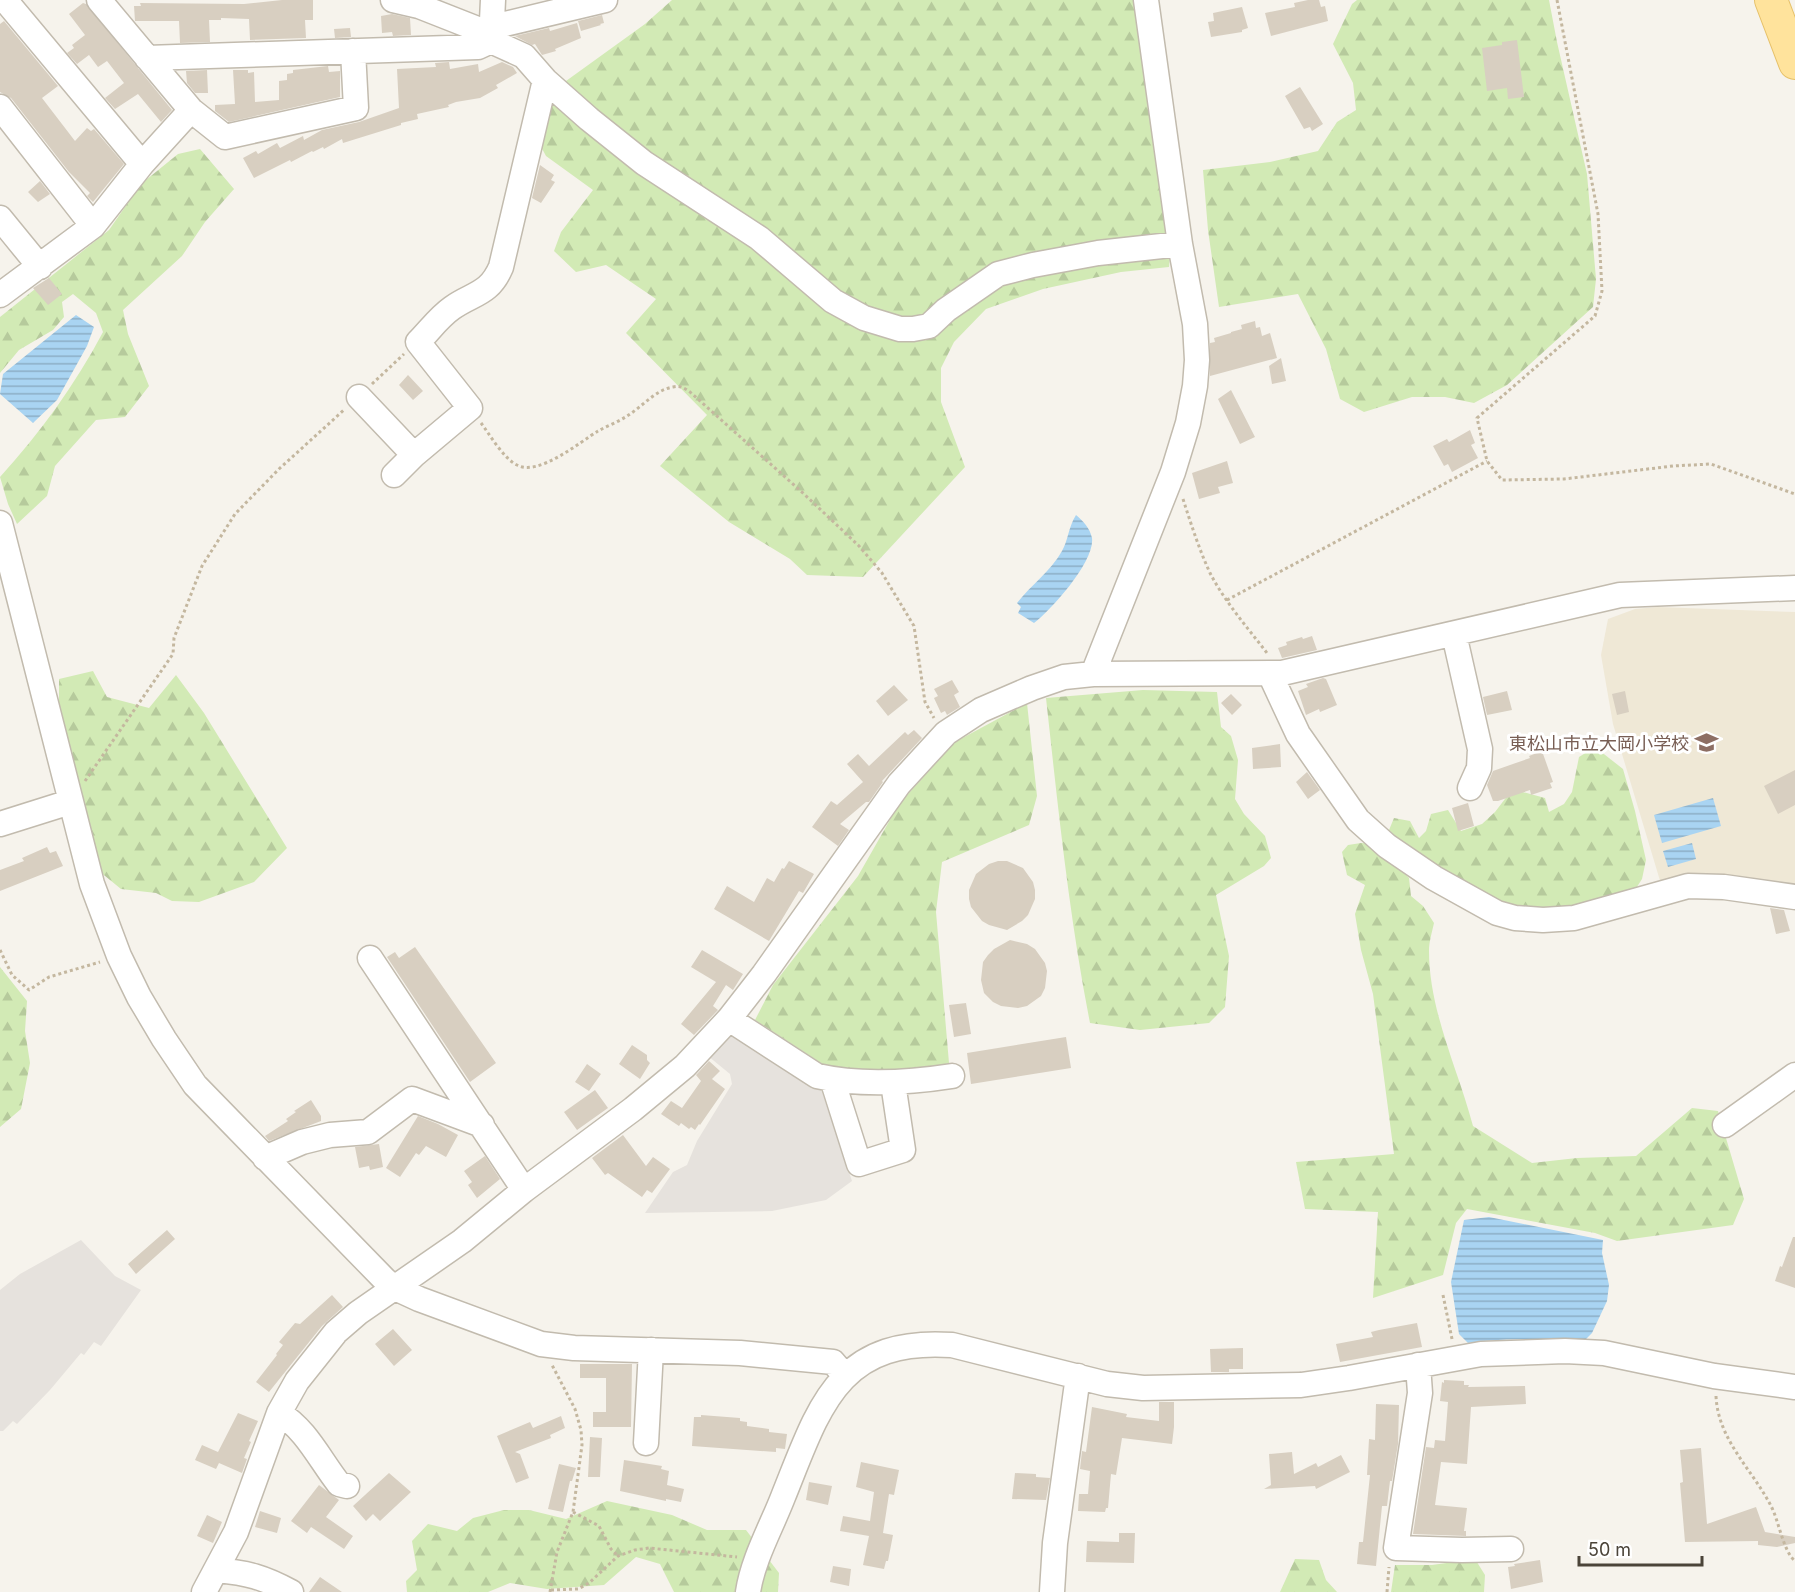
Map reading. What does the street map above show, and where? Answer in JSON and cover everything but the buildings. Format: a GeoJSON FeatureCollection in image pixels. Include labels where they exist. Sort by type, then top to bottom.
{"type":"FeatureCollection","features":[{"type":"Feature","properties":{"kind":"main road"},"geometry":{"type":"LineString","coordinates":[[1771,0],[1795,63]]}},
{"type":"Feature","properties":{"kind":"street"},"geometry":{"type":"LineString","coordinates":[[0,1],[5,0],[142,164]]}},
{"type":"Feature","properties":{"kind":"street"},"geometry":{"type":"LineString","coordinates":[[99,0],[191,110],[225,137],[356,108],[353,51]]}},
{"type":"Feature","properties":{"kind":"street"},"geometry":{"type":"LineString","coordinates":[[393,0],[431,5],[491,35],[524,56],[545,80],[589,119],[645,163],[759,238],[833,301],[864,318],[900,329],[929,326],[946,310],[998,274],[1098,253],[1180,244]]}},
{"type":"Feature","properties":{"kind":"street"},"geometry":{"type":"LineString","coordinates":[[491,35],[493,0]]}},
{"type":"Feature","properties":{"kind":"street"},"geometry":{"type":"LineString","coordinates":[[147,58],[478,47],[491,35],[605,0]]}},
{"type":"Feature","properties":{"kind":"street"},"geometry":{"type":"LineString","coordinates":[[1093,674],[1173,472],[1188,423],[1196,386],[1195,324],[1180,244],[1146,0]]}},
{"type":"Feature","properties":{"kind":"street"},"geometry":{"type":"LineString","coordinates":[[394,475],[414,454],[470,408],[418,342],[452,309],[484,292],[496,280],[545,80]]}},
{"type":"Feature","properties":{"kind":"street"},"geometry":{"type":"LineString","coordinates":[[0,107],[93,226]]}},
{"type":"Feature","properties":{"kind":"street"},"geometry":{"type":"LineString","coordinates":[[0,296],[93,226],[142,164],[191,110]]}},
{"type":"Feature","properties":{"kind":"street"},"geometry":{"type":"LineString","coordinates":[[0,218],[40,267]]}},
{"type":"Feature","properties":{"kind":"street"},"geometry":{"type":"LineString","coordinates":[[359,397],[414,454]]}},
{"type":"Feature","properties":{"kind":"street"},"geometry":{"type":"LineString","coordinates":[[0,523],[92,884],[119,956],[154,1022],[195,1085],[265,1158],[393,1287],[419,1299],[541,1344],[573,1348],[740,1353],[833,1362],[845,1376]]}},
{"type":"Feature","properties":{"kind":"street"},"geometry":{"type":"LineString","coordinates":[[204,1592],[236,1533],[279,1413],[297,1381],[336,1332],[393,1287],[462,1240],[524,1190],[633,1109],[685,1066],[729,1019],[764,974],[898,784],[946,733],[981,710],[1064,677],[1093,674],[1246,671],[1276,673],[1620,596],[1795,588]]}},
{"type":"Feature","properties":{"kind":"street"},"geometry":{"type":"LineString","coordinates":[[1454,634],[1480,749],[1479,768],[1470,788]]}},
{"type":"Feature","properties":{"kind":"street"},"geometry":{"type":"LineString","coordinates":[[1276,673],[1298,734],[1358,820],[1387,846],[1425,872],[1497,914],[1543,920],[1574,918],[1688,886],[1724,887],[1795,897]]}},
{"type":"Feature","properties":{"kind":"street"},"geometry":{"type":"LineString","coordinates":[[0,824],[70,802]]}},
{"type":"Feature","properties":{"kind":"street"},"geometry":{"type":"LineString","coordinates":[[370,958],[524,1190]]}},
{"type":"Feature","properties":{"kind":"street"},"geometry":{"type":"LineString","coordinates":[[729,1019],[817,1076],[893,1083],[952,1076]]}},
{"type":"Feature","properties":{"kind":"street"},"geometry":{"type":"LineString","coordinates":[[1725,1125],[1795,1075]]}},
{"type":"Feature","properties":{"kind":"street"},"geometry":{"type":"LineString","coordinates":[[831,1079],[859,1164],[903,1150],[893,1083]]}},
{"type":"Feature","properties":{"kind":"street"},"geometry":{"type":"LineString","coordinates":[[265,1158],[302,1142],[330,1135],[368,1132],[412,1099],[482,1125]]}},
{"type":"Feature","properties":{"kind":"street"},"geometry":{"type":"LineString","coordinates":[[748,1592],[756,1562],[821,1407],[845,1376],[880,1354],[903,1347],[927,1343],[952,1345],[1107,1384],[1143,1388],[1267,1387],[1349,1378],[1481,1354],[1522,1351],[1604,1353],[1714,1377],[1795,1387]]}},
{"type":"Feature","properties":{"kind":"street"},"geometry":{"type":"LineString","coordinates":[[646,1443],[651,1350]]}},
{"type":"Feature","properties":{"kind":"street"},"geometry":{"type":"LineString","coordinates":[[1418,1365],[1420,1393],[1396,1548],[1512,1549]]}},
{"type":"Feature","properties":{"kind":"street"},"geometry":{"type":"LineString","coordinates":[[1052,1592],[1055,1543],[1078,1376]]}},
{"type":"Feature","properties":{"kind":"street"},"geometry":{"type":"LineString","coordinates":[[279,1413],[291,1420],[301,1431],[339,1484],[347,1486]]}},
{"type":"Feature","properties":{"kind":"street"},"geometry":{"type":"LineString","coordinates":[[217,1570],[247,1573],[291,1592]]}},
{"type":"Feature","properties":{"kind":"path"},"geometry":{"type":"LineString","coordinates":[[1557,0],[1598,214],[1602,291],[1595,316],[1477,418],[1486,461],[1502,480],[1518,481],[1711,464],[1795,494]]}},
{"type":"Feature","properties":{"kind":"path"},"geometry":{"type":"LineString","coordinates":[[70,802],[173,654],[174,638],[202,566],[235,514],[279,469],[418,342]]}},
{"type":"Feature","properties":{"kind":"path"},"geometry":{"type":"LineString","coordinates":[[470,408],[506,455],[516,465],[527,468],[542,465],[557,457],[627,416],[665,389],[675,386],[683,387],[812,501],[859,546],[882,573],[914,626],[925,702],[946,733]]}},
{"type":"Feature","properties":{"kind":"path"},"geometry":{"type":"LineString","coordinates":[[1227,600],[1486,461]]}},
{"type":"Feature","properties":{"kind":"path"},"geometry":{"type":"LineString","coordinates":[[1173,472],[1211,574],[1276,673]]}},
{"type":"Feature","properties":{"kind":"path"},"geometry":{"type":"LineString","coordinates":[[0,950],[12,975],[29,990],[49,977],[119,956]]}},
{"type":"Feature","properties":{"kind":"path"},"geometry":{"type":"LineString","coordinates":[[1443,1295],[1455,1359]]}},
{"type":"Feature","properties":{"kind":"path"},"geometry":{"type":"LineString","coordinates":[[541,1344],[575,1409],[581,1430],[580,1467],[573,1512],[557,1552],[551,1591],[578,1589],[589,1583],[618,1556],[649,1548],[734,1557],[756,1562]]}},
{"type":"Feature","properties":{"kind":"path"},"geometry":{"type":"LineString","coordinates":[[1714,1377],[1716,1409],[1721,1425],[1730,1444],[1772,1507],[1789,1553],[1795,1561]]}},
{"type":"Feature","properties":{"kind":"path"},"geometry":{"type":"LineString","coordinates":[[573,1512],[598,1526],[611,1549],[618,1556]]}},
{"type":"Feature","properties":{"kind":"path"},"geometry":{"type":"LineString","coordinates":[[1387,1592],[1390,1559],[1396,1548]]}},
{"type":"Feature","properties":{"kind":"shaded area","name":"東松山市立大岡小学校"},"geometry":{"type":"Polygon","coordinates":[[[1658,607],[1795,612],[1795,890],[1661,884],[1613,724],[1601,655],[1608,619],[1635,609],[1658,607]]]}},
{"type":"Feature","properties":{"kind":"shaded area"},"geometry":{"type":"Polygon","coordinates":[[[732,1031],[820,1086],[852,1181],[826,1200],[772,1211],[645,1213],[673,1172],[687,1165],[697,1141],[732,1084],[730,1074],[708,1056],[732,1031]]]}},
{"type":"Feature","properties":{"kind":"shaded area"},"geometry":{"type":"Polygon","coordinates":[[[81,1240],[115,1276],[141,1290],[101,1346],[94,1342],[84,1355],[81,1353],[17,1424],[13,1421],[3,1431],[0,1431],[0,1290],[20,1274],[81,1240]]]}},
{"type":"Feature","properties":{"kind":"green space"},"geometry":{"type":"Polygon","coordinates":[[[672,0],[1135,0],[1173,224],[1169,267],[1121,272],[1043,289],[986,309],[954,342],[941,368],[941,402],[965,467],[863,577],[807,575],[790,559],[729,522],[660,466],[707,415],[626,333],[656,299],[606,265],[576,272],[554,251],[561,232],[593,190],[546,156],[539,143],[542,115],[566,81],[645,24],[672,0]]]}},
{"type":"Feature","properties":{"kind":"green space"},"geometry":{"type":"Polygon","coordinates":[[[1357,0],[1549,0],[1587,174],[1596,279],[1593,307],[1507,385],[1474,403],[1445,397],[1412,397],[1364,412],[1340,399],[1326,349],[1298,294],[1219,307],[1208,230],[1203,170],[1270,162],[1318,151],[1337,122],[1356,110],[1353,83],[1333,44],[1352,4],[1357,0]]]}},
{"type":"Feature","properties":{"kind":"green space"},"geometry":{"type":"Polygon","coordinates":[[[200,149],[234,189],[205,222],[182,256],[123,310],[128,334],[149,386],[125,417],[96,420],[55,466],[47,496],[17,524],[0,477],[56,408],[81,371],[103,332],[96,313],[73,294],[62,302],[64,317],[53,330],[19,350],[0,373],[0,317],[109,230],[141,184],[178,154],[200,149]]]}},
{"type":"Feature","properties":{"kind":"green space"},"geometry":{"type":"Polygon","coordinates":[[[93,671],[107,697],[149,708],[176,675],[204,713],[287,848],[254,882],[199,902],[172,901],[156,893],[121,889],[99,871],[59,715],[59,679],[93,671]]]}},
{"type":"Feature","properties":{"kind":"green space"},"geometry":{"type":"Polygon","coordinates":[[[1143,690],[1217,692],[1221,727],[1231,736],[1238,760],[1235,799],[1244,814],[1265,836],[1271,858],[1264,866],[1216,895],[1229,956],[1225,1007],[1209,1023],[1140,1030],[1090,1023],[1070,902],[1046,698],[1143,690]]]}},
{"type":"Feature","properties":{"kind":"green space"},"geometry":{"type":"Polygon","coordinates":[[[1027,703],[1037,796],[1029,825],[942,862],[936,912],[949,1063],[910,1075],[830,1069],[755,1020],[773,985],[858,876],[899,804],[955,742],[1027,703]]]}},
{"type":"Feature","properties":{"kind":"green space"},"geometry":{"type":"Polygon","coordinates":[[[1595,747],[1623,769],[1635,811],[1646,860],[1642,879],[1633,893],[1597,903],[1543,911],[1486,902],[1405,847],[1389,830],[1394,818],[1410,821],[1419,838],[1426,831],[1431,814],[1448,810],[1461,831],[1482,824],[1508,795],[1519,791],[1545,798],[1549,812],[1564,804],[1572,792],[1579,757],[1595,747]]]}},
{"type":"Feature","properties":{"kind":"green space"},"geometry":{"type":"Polygon","coordinates":[[[1376,844],[1409,878],[1411,896],[1423,906],[1434,923],[1429,951],[1434,996],[1445,1040],[1473,1126],[1532,1163],[1577,1158],[1636,1156],[1692,1108],[1718,1111],[1744,1199],[1733,1225],[1617,1241],[1595,1233],[1467,1209],[1456,1223],[1443,1275],[1373,1298],[1378,1212],[1305,1209],[1296,1162],[1394,1154],[1373,994],[1361,950],[1355,914],[1365,885],[1347,875],[1342,852],[1348,845],[1376,844]]]}},
{"type":"Feature","properties":{"kind":"green space"},"geometry":{"type":"Polygon","coordinates":[[[0,967],[27,1001],[25,1031],[30,1063],[21,1109],[0,1127],[0,967]]]}},
{"type":"Feature","properties":{"kind":"green space"},"geometry":{"type":"Polygon","coordinates":[[[607,1501],[672,1515],[707,1530],[746,1530],[779,1573],[778,1592],[674,1592],[660,1564],[636,1557],[604,1585],[547,1589],[510,1583],[488,1592],[407,1592],[406,1581],[417,1570],[412,1541],[428,1524],[457,1531],[473,1518],[504,1510],[529,1510],[566,1519],[607,1501]]]}},
{"type":"Feature","properties":{"kind":"green space"},"geometry":{"type":"Polygon","coordinates":[[[1295,1559],[1319,1560],[1326,1580],[1337,1592],[1280,1592],[1295,1559]]]}},
{"type":"Feature","properties":{"kind":"green space"},"geometry":{"type":"Polygon","coordinates":[[[1475,1559],[1485,1575],[1484,1592],[1391,1592],[1395,1565],[1432,1565],[1475,1559]]]}},
{"type":"Feature","properties":{"kind":"water"},"geometry":{"type":"Polygon","coordinates":[[[76,315],[94,327],[87,346],[57,400],[33,423],[0,394],[3,374],[76,315]]]}},
{"type":"Feature","properties":{"kind":"water"},"geometry":{"type":"Polygon","coordinates":[[[1076,515],[1084,522],[1092,538],[1087,559],[1071,584],[1034,623],[1018,613],[1021,607],[1017,603],[1057,558],[1064,547],[1076,515]]]}},
{"type":"Feature","properties":{"kind":"water"},"geometry":{"type":"Polygon","coordinates":[[[1713,798],[1721,826],[1662,843],[1654,815],[1713,798]]]}},
{"type":"Feature","properties":{"kind":"water"},"geometry":{"type":"Polygon","coordinates":[[[1692,843],[1696,859],[1668,867],[1663,851],[1692,843]]]}},
{"type":"Feature","properties":{"kind":"water"},"geometry":{"type":"Polygon","coordinates":[[[1489,1217],[1603,1240],[1602,1253],[1609,1285],[1607,1301],[1592,1333],[1582,1343],[1525,1339],[1468,1343],[1459,1334],[1451,1282],[1464,1220],[1489,1217]]]}},
{"type":"Feature","properties":{"kind":"place","name":"東松山市立大岡小学校"},"geometry":{"type":"Point","coordinates":[1707,743]}}]}
